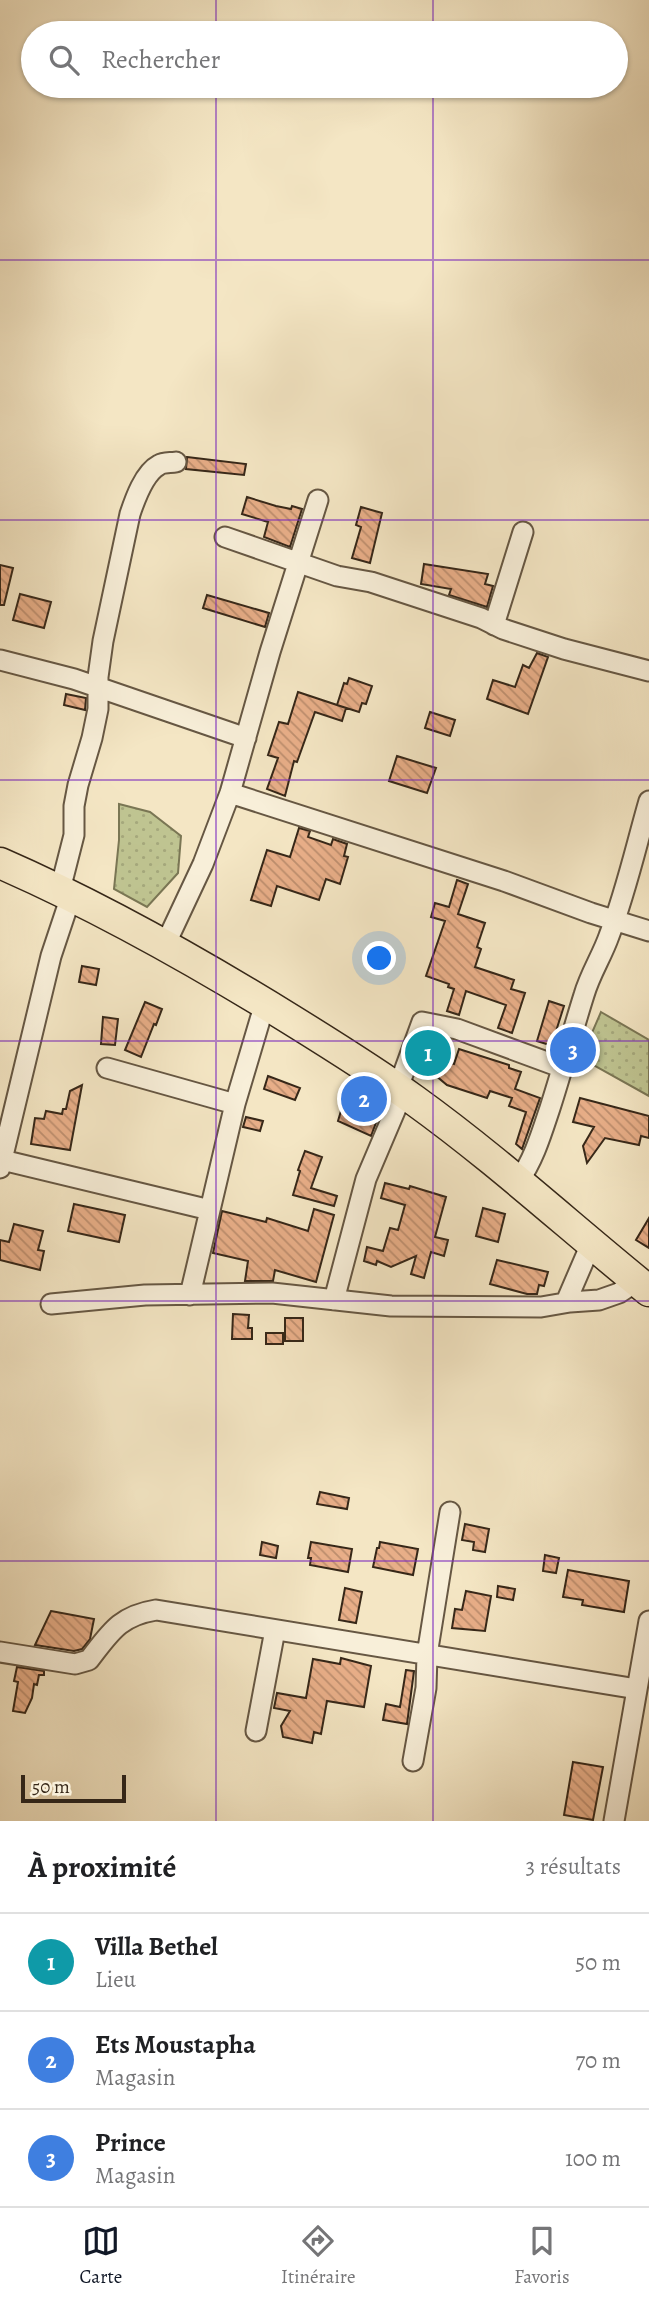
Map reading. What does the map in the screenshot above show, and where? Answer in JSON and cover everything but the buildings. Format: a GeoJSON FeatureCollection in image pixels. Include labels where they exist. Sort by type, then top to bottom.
{"type":"FeatureCollection","features":[{"type":"Feature","properties":{"kind":"highway"},"geometry":{"type":"LineString","coordinates":[[0,863],[166,945],[265,1003],[400,1090],[518,1182],[643,1286]]}},
{"type":"Feature","properties":{"kind":"street"},"geometry":{"type":"LineString","coordinates":[[176,462],[157,466],[149,474],[134,501],[103,641],[98,677],[100,688],[92,738],[74,806],[74,835],[65,893],[1,1164],[210,1210]]}},
{"type":"Feature","properties":{"kind":"street"},"geometry":{"type":"LineString","coordinates":[[166,945],[203,864],[230,793],[318,500]]}},
{"type":"Feature","properties":{"kind":"street"},"geometry":{"type":"LineString","coordinates":[[494,625],[523,532]]}},
{"type":"Feature","properties":{"kind":"street"},"geometry":{"type":"LineString","coordinates":[[225,537],[337,576],[371,582],[481,618],[564,649],[649,671]]}},
{"type":"Feature","properties":{"kind":"street"},"geometry":{"type":"LineString","coordinates":[[0,660],[53,673],[246,738]]}},
{"type":"Feature","properties":{"kind":"street"},"geometry":{"type":"LineString","coordinates":[[230,793],[505,881],[649,931]]}},
{"type":"Feature","properties":{"kind":"street"},"geometry":{"type":"LineString","coordinates":[[518,1182],[534,1155],[564,1068],[584,993],[614,920],[649,802]]}},
{"type":"Feature","properties":{"kind":"street"},"geometry":{"type":"LineString","coordinates":[[190,1295],[235,1104],[265,1003]]}},
{"type":"Feature","properties":{"kind":"street"},"geometry":{"type":"LineString","coordinates":[[334,1300],[366,1179],[400,1090],[422,1021],[457,1029],[564,1068]]}},
{"type":"Feature","properties":{"kind":"street"},"geometry":{"type":"LineString","coordinates":[[107,1068],[235,1104]]}},
{"type":"Feature","properties":{"kind":"street"},"geometry":{"type":"LineString","coordinates":[[566,1302],[591,1244]]}},
{"type":"Feature","properties":{"kind":"street"},"geometry":{"type":"LineString","coordinates":[[51,1304],[124,1297],[272,1293],[391,1306],[541,1307],[599,1300],[643,1286]]}},
{"type":"Feature","properties":{"kind":"street"},"geometry":{"type":"LineString","coordinates":[[413,1761],[426,1688],[427,1655],[450,1512]]}},
{"type":"Feature","properties":{"kind":"street"},"geometry":{"type":"LineString","coordinates":[[0,1652],[83,1663],[89,1660],[120,1623],[156,1610],[427,1655],[641,1685]]}},
{"type":"Feature","properties":{"kind":"street"},"geometry":{"type":"LineString","coordinates":[[614,1821],[641,1685],[649,1621]]}},
{"type":"Feature","properties":{"kind":"street"},"geometry":{"type":"LineString","coordinates":[[256,1731],[275,1630]]}},
{"type":"Feature","properties":{"kind":"green space"},"geometry":{"type":"Polygon","coordinates":[[[119,804],[150,812],[181,836],[178,873],[147,907],[114,889],[119,840],[119,804]]]}},
{"type":"Feature","properties":{"kind":"green space"},"geometry":{"type":"Polygon","coordinates":[[[601,1012],[649,1040],[649,1096],[581,1058],[601,1012]]]}},
{"type":"Feature","properties":{"kind":"place","name":"Prince"},"geometry":{"type":"Point","coordinates":[573,1050]}},
{"type":"Feature","properties":{"kind":"place","name":"Villa Bethel"},"geometry":{"type":"Point","coordinates":[428,1053]}},
{"type":"Feature","properties":{"kind":"place","name":"Ets Moustapha"},"geometry":{"type":"Point","coordinates":[364,1099]}}]}
